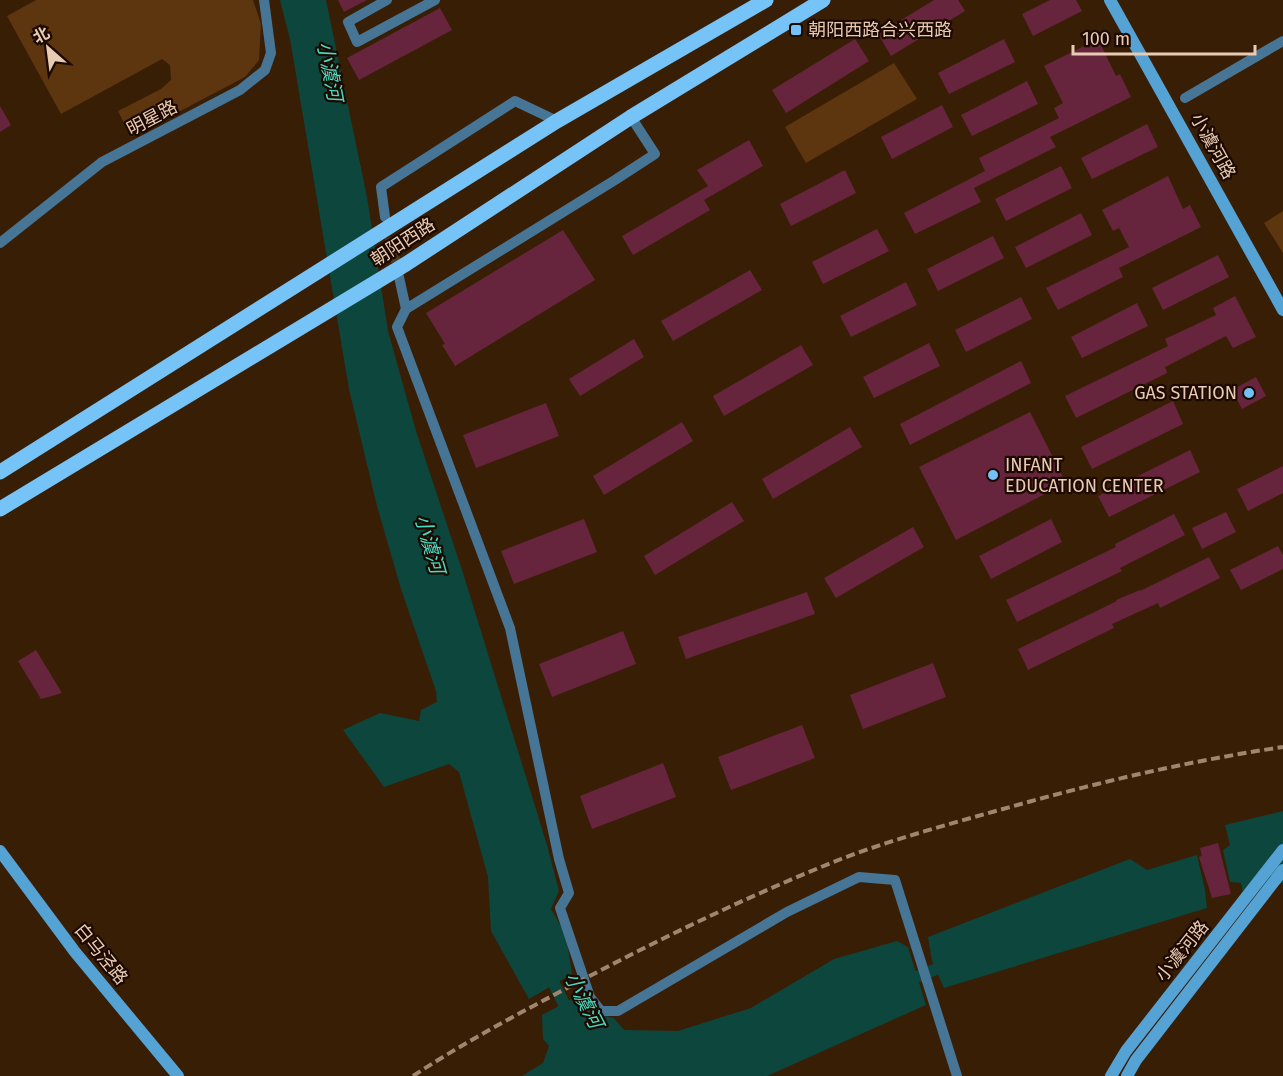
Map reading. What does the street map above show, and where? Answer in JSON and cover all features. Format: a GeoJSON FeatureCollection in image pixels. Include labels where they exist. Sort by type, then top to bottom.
{"type":"FeatureCollection","features":[{"type":"Feature","properties":{"kind":"main road","name":"朝阳西路"},"geometry":{"type":"LineString","coordinates":[[0,472],[296,285],[391,218],[766,0]]}},
{"type":"Feature","properties":{"kind":"main road","name":"朝阳西路"},"geometry":{"type":"LineString","coordinates":[[0,509],[403,270],[631,117],[823,0]]}},
{"type":"Feature","properties":{"kind":"main road","name":"小澞河路"},"geometry":{"type":"LineString","coordinates":[[1110,0],[1283,310]]}},
{"type":"Feature","properties":{"kind":"main road","name":"小澞河路"},"geometry":{"type":"LineString","coordinates":[[1112,1076],[1126,1051],[1283,850]]}},
{"type":"Feature","properties":{"kind":"main road","name":"白马泾路"},"geometry":{"type":"LineString","coordinates":[[0,851],[75,952],[178,1076]]}},
{"type":"Feature","properties":{"kind":"main road","name":"小澞河路"},"geometry":{"type":"LineString","coordinates":[[1127,1076],[1136,1060],[1283,870]]}},
{"type":"Feature","properties":{"kind":"street","name":"明星路"},"geometry":{"type":"LineString","coordinates":[[0,243],[102,162],[240,90],[266,70],[270,53],[264,0]]}},
{"type":"Feature","properties":{"kind":"street"},"geometry":{"type":"LineString","coordinates":[[387,0],[348,22],[357,42],[435,0]]}},
{"type":"Feature","properties":{"kind":"street"},"geometry":{"type":"LineString","coordinates":[[1185,98],[1283,41]]}},
{"type":"Feature","properties":{"kind":"street"},"geometry":{"type":"LineString","coordinates":[[391,218],[381,187],[515,101],[557,121]]}},
{"type":"Feature","properties":{"kind":"street"},"geometry":{"type":"LineString","coordinates":[[406,309],[655,154],[631,117]]}},
{"type":"Feature","properties":{"kind":"street"},"geometry":{"type":"LineString","coordinates":[[403,270],[406,309],[397,327],[510,628],[569,893],[561,908],[590,997],[601,1011],[618,1011],[788,912],[859,877],[895,880],[957,1076]]}},
{"type":"Feature","properties":{"kind":"shaded area"},"geometry":{"type":"Polygon","coordinates":[[[36,0],[253,0],[261,24],[259,60],[245,77],[131,137],[118,111],[161,89],[171,80],[170,65],[162,59],[61,114],[7,16],[36,0]]]}},
{"type":"Feature","properties":{"kind":"shaded area"},"geometry":{"type":"Polygon","coordinates":[[[894,63],[917,99],[806,163],[785,127],[894,63]]]}},
{"type":"Feature","properties":{"kind":"shaded area"},"geometry":{"type":"Polygon","coordinates":[[[1283,211],[1283,253],[1264,223],[1283,211]]]}},
{"type":"Feature","properties":{"kind":"water"},"geometry":{"type":"Polygon","coordinates":[[[280,0],[326,0],[367,197],[388,331],[416,431],[463,573],[547,845],[559,891],[551,909],[566,935],[572,974],[529,999],[491,931],[488,877],[459,772],[449,764],[384,787],[343,730],[380,713],[419,721],[421,710],[437,702],[436,691],[401,589],[377,506],[349,389],[290,39],[280,0]]]}},
{"type":"Feature","properties":{"kind":"water"},"geometry":{"type":"Polygon","coordinates":[[[1283,811],[1283,883],[1243,893],[1241,883],[1230,882],[1223,850],[1230,845],[1225,825],[1283,811]]]}},
{"type":"Feature","properties":{"kind":"water"},"geometry":{"type":"Polygon","coordinates":[[[1197,855],[1207,908],[944,988],[932,961],[928,937],[1130,859],[1147,870],[1197,855]]]}},
{"type":"Feature","properties":{"kind":"water"},"geometry":{"type":"Polygon","coordinates":[[[897,941],[908,947],[926,1005],[767,1076],[522,1076],[543,1063],[549,1046],[543,1039],[542,1015],[581,994],[589,1009],[614,1018],[624,1030],[678,1031],[751,1008],[834,959],[897,941]]]}},
{"type":"Feature","properties":{"kind":"building"},"geometry":{"type":"Polygon","coordinates":[[[338,0],[367,0],[344,12],[338,0]]]}},
{"type":"Feature","properties":{"kind":"building"},"geometry":{"type":"Polygon","coordinates":[[[934,0],[958,0],[965,11],[891,56],[878,34],[934,0]]]}},
{"type":"Feature","properties":{"kind":"building"},"geometry":{"type":"Polygon","coordinates":[[[1050,0],[1076,0],[1082,11],[1033,36],[1022,14],[1050,0]]]}},
{"type":"Feature","properties":{"kind":"building"},"geometry":{"type":"Polygon","coordinates":[[[440,8],[452,30],[359,80],[347,58],[440,8]]]}},
{"type":"Feature","properties":{"kind":"building"},"geometry":{"type":"Polygon","coordinates":[[[855,39],[869,61],[786,113],[772,90],[855,39]]]}},
{"type":"Feature","properties":{"kind":"building"},"geometry":{"type":"Polygon","coordinates":[[[1004,39],[1015,62],[949,94],[938,73],[1004,39]]]}},
{"type":"Feature","properties":{"kind":"building"},"geometry":{"type":"Polygon","coordinates":[[[1098,39],[1116,76],[1120,74],[1131,97],[1050,137],[1056,147],[974,188],[981,202],[915,234],[904,213],[985,171],[979,158],[1059,118],[1054,108],[1063,103],[1044,66],[1098,39]]]}},
{"type":"Feature","properties":{"kind":"building"},"geometry":{"type":"Polygon","coordinates":[[[1027,81],[1038,104],[972,136],[961,115],[1027,81]]]}},
{"type":"Feature","properties":{"kind":"building"},"geometry":{"type":"Polygon","coordinates":[[[942,105],[953,127],[892,159],[881,137],[942,105]]]}},
{"type":"Feature","properties":{"kind":"building"},"geometry":{"type":"Polygon","coordinates":[[[0,106],[11,125],[0,132],[0,106]]]}},
{"type":"Feature","properties":{"kind":"building"},"geometry":{"type":"Polygon","coordinates":[[[1147,124],[1158,147],[1092,179],[1081,158],[1147,124]]]}},
{"type":"Feature","properties":{"kind":"building"},"geometry":{"type":"Polygon","coordinates":[[[749,140],[763,166],[704,200],[710,210],[633,255],[622,236],[708,186],[697,170],[749,140]]]}},
{"type":"Feature","properties":{"kind":"building"},"geometry":{"type":"Polygon","coordinates":[[[1061,166],[1072,188],[1006,221],[995,199],[1061,166]]]}},
{"type":"Feature","properties":{"kind":"building"},"geometry":{"type":"Polygon","coordinates":[[[845,170],[856,193],[791,226],[780,204],[845,170]]]}},
{"type":"Feature","properties":{"kind":"building"},"geometry":{"type":"Polygon","coordinates":[[[1168,176],[1183,209],[1190,205],[1201,227],[1119,268],[1123,277],[1058,310],[1046,288],[1129,247],[1119,228],[1113,231],[1102,210],[1168,176]]]}},
{"type":"Feature","properties":{"kind":"building"},"geometry":{"type":"Polygon","coordinates":[[[1081,213],[1092,235],[1026,268],[1015,247],[1081,213]]]}},
{"type":"Feature","properties":{"kind":"building"},"geometry":{"type":"Polygon","coordinates":[[[877,229],[889,251],[823,284],[812,262],[877,229]]]}},
{"type":"Feature","properties":{"kind":"building"},"geometry":{"type":"Polygon","coordinates":[[[563,230],[595,280],[455,366],[426,313],[563,230]]]}},
{"type":"Feature","properties":{"kind":"building"},"geometry":{"type":"Polygon","coordinates":[[[993,236],[1004,258],[938,291],[927,269],[993,236]]]}},
{"type":"Feature","properties":{"kind":"building"},"geometry":{"type":"Polygon","coordinates":[[[1218,255],[1229,277],[1163,310],[1152,288],[1218,255]]]}},
{"type":"Feature","properties":{"kind":"building"},"geometry":{"type":"Polygon","coordinates":[[[750,270],[762,290],[673,341],[661,321],[750,270]]]}},
{"type":"Feature","properties":{"kind":"building"},"geometry":{"type":"Polygon","coordinates":[[[906,282],[917,305],[851,337],[840,316],[906,282]]]}},
{"type":"Feature","properties":{"kind":"building"},"geometry":{"type":"Polygon","coordinates":[[[1235,296],[1256,337],[1233,348],[1226,336],[1165,367],[1167,373],[1076,418],[1065,396],[1168,346],[1165,339],[1216,315],[1213,308],[1235,296]]]}},
{"type":"Feature","properties":{"kind":"building"},"geometry":{"type":"Polygon","coordinates":[[[1021,297],[1032,319],[966,352],[955,330],[1021,297]]]}},
{"type":"Feature","properties":{"kind":"building"},"geometry":{"type":"Polygon","coordinates":[[[1137,303],[1148,326],[1082,358],[1071,337],[1137,303]]]}},
{"type":"Feature","properties":{"kind":"building"},"geometry":{"type":"Polygon","coordinates":[[[634,339],[644,357],[580,396],[569,379],[634,339]]]}},
{"type":"Feature","properties":{"kind":"building"},"geometry":{"type":"Polygon","coordinates":[[[929,343],[940,366],[874,398],[863,377],[929,343]]]}},
{"type":"Feature","properties":{"kind":"building"},"geometry":{"type":"Polygon","coordinates":[[[801,345],[813,365],[724,416],[713,396],[801,345]]]}},
{"type":"Feature","properties":{"kind":"building"},"geometry":{"type":"Polygon","coordinates":[[[1021,361],[1031,383],[910,445],[900,424],[1021,361]]]}},
{"type":"Feature","properties":{"kind":"building","name":"GAS STATION"},"geometry":{"type":"Polygon","coordinates":[[[1256,377],[1266,396],[1242,409],[1232,390],[1256,377]]]}},
{"type":"Feature","properties":{"kind":"building"},"geometry":{"type":"Polygon","coordinates":[[[1173,401],[1183,424],[1092,469],[1081,447],[1173,401]]]}},
{"type":"Feature","properties":{"kind":"building"},"geometry":{"type":"Polygon","coordinates":[[[546,403],[559,436],[476,468],[463,435],[546,403]]]}},
{"type":"Feature","properties":{"kind":"building","name":"INFANT EDUCATION CENTER"},"geometry":{"type":"Polygon","coordinates":[[[1030,412],[1066,483],[956,540],[919,467],[1030,412]]]}},
{"type":"Feature","properties":{"kind":"building"},"geometry":{"type":"Polygon","coordinates":[[[682,422],[693,441],[604,495],[593,476],[682,422]]]}},
{"type":"Feature","properties":{"kind":"building"},"geometry":{"type":"Polygon","coordinates":[[[850,427],[862,447],[773,499],[762,479],[850,427]]]}},
{"type":"Feature","properties":{"kind":"building"},"geometry":{"type":"Polygon","coordinates":[[[1190,450],[1200,472],[1109,517],[1098,496],[1190,450]]]}},
{"type":"Feature","properties":{"kind":"building"},"geometry":{"type":"Polygon","coordinates":[[[1283,466],[1283,493],[1248,511],[1237,489],[1283,466]]]}},
{"type":"Feature","properties":{"kind":"building"},"geometry":{"type":"Polygon","coordinates":[[[732,502],[744,521],[655,575],[644,556],[732,502]]]}},
{"type":"Feature","properties":{"kind":"building"},"geometry":{"type":"Polygon","coordinates":[[[1226,512],[1236,532],[1202,549],[1192,528],[1226,512]]]}},
{"type":"Feature","properties":{"kind":"building"},"geometry":{"type":"Polygon","coordinates":[[[1174,514],[1185,535],[1120,568],[1122,571],[1017,622],[1006,600],[1116,547],[1115,544],[1174,514]]]}},
{"type":"Feature","properties":{"kind":"building"},"geometry":{"type":"Polygon","coordinates":[[[584,519],[597,552],[514,584],[501,551],[584,519]]]}},
{"type":"Feature","properties":{"kind":"building"},"geometry":{"type":"Polygon","coordinates":[[[1051,519],[1062,542],[991,579],[979,556],[1051,519]]]}},
{"type":"Feature","properties":{"kind":"building"},"geometry":{"type":"Polygon","coordinates":[[[913,527],[924,547],[836,598],[824,578],[913,527]]]}},
{"type":"Feature","properties":{"kind":"building"},"geometry":{"type":"Polygon","coordinates":[[[1278,546],[1283,555],[1283,569],[1241,590],[1230,570],[1278,546]]]}},
{"type":"Feature","properties":{"kind":"building"},"geometry":{"type":"Polygon","coordinates":[[[1209,557],[1220,578],[1160,608],[1158,603],[1112,624],[1114,628],[1028,670],[1018,649],[1209,557]]]}},
{"type":"Feature","properties":{"kind":"building"},"geometry":{"type":"Polygon","coordinates":[[[807,592],[815,614],[686,659],[678,637],[807,592]]]}},
{"type":"Feature","properties":{"kind":"building"},"geometry":{"type":"Polygon","coordinates":[[[623,631],[636,664],[552,697],[539,664],[623,631]]]}},
{"type":"Feature","properties":{"kind":"building"},"geometry":{"type":"Polygon","coordinates":[[[36,650],[62,693],[41,699],[18,661],[36,650]]]}},
{"type":"Feature","properties":{"kind":"building"},"geometry":{"type":"Polygon","coordinates":[[[933,663],[946,697],[863,729],[850,695],[933,663]]]}},
{"type":"Feature","properties":{"kind":"building"},"geometry":{"type":"Polygon","coordinates":[[[802,725],[815,758],[731,790],[718,757],[802,725]]]}},
{"type":"Feature","properties":{"kind":"building"},"geometry":{"type":"Polygon","coordinates":[[[663,763],[676,797],[592,829],[580,796],[663,763]]]}},
{"type":"Feature","properties":{"kind":"building"},"geometry":{"type":"Polygon","coordinates":[[[1218,843],[1231,894],[1212,898],[1199,857],[1202,856],[1200,848],[1218,843]]]}},
{"type":"Feature","properties":{"kind":"waterway"},"geometry":{"type":"LineString","coordinates":[[904,982],[949,964]]}},
{"type":"Feature","properties":{"kind":"waterway","name":"小澞河"},"geometry":{"type":"LineString","coordinates":[[547,970],[570,1016]]}},
{"type":"Feature","properties":{"kind":"tunnel"},"geometry":{"type":"LineString","coordinates":[[386,223],[399,275]]}},
{"type":"Feature","properties":{"kind":"railway"},"geometry":{"type":"LineString","coordinates":[[413,1076],[490,1030],[636,952],[737,903],[841,859],[922,832],[1072,790],[1177,766],[1283,747]]}},
{"type":"Feature","properties":{"kind":"place","name":"朝阳西路合兴西路"},"geometry":{"type":"Point","coordinates":[796,30]}},
{"type":"Feature","properties":{"kind":"place","name":"GAS STATION"},"geometry":{"type":"Point","coordinates":[1249,393]}},
{"type":"Feature","properties":{"kind":"place","name":"INFANT EDUCATION CENTER"},"geometry":{"type":"Point","coordinates":[993,475]}}]}
